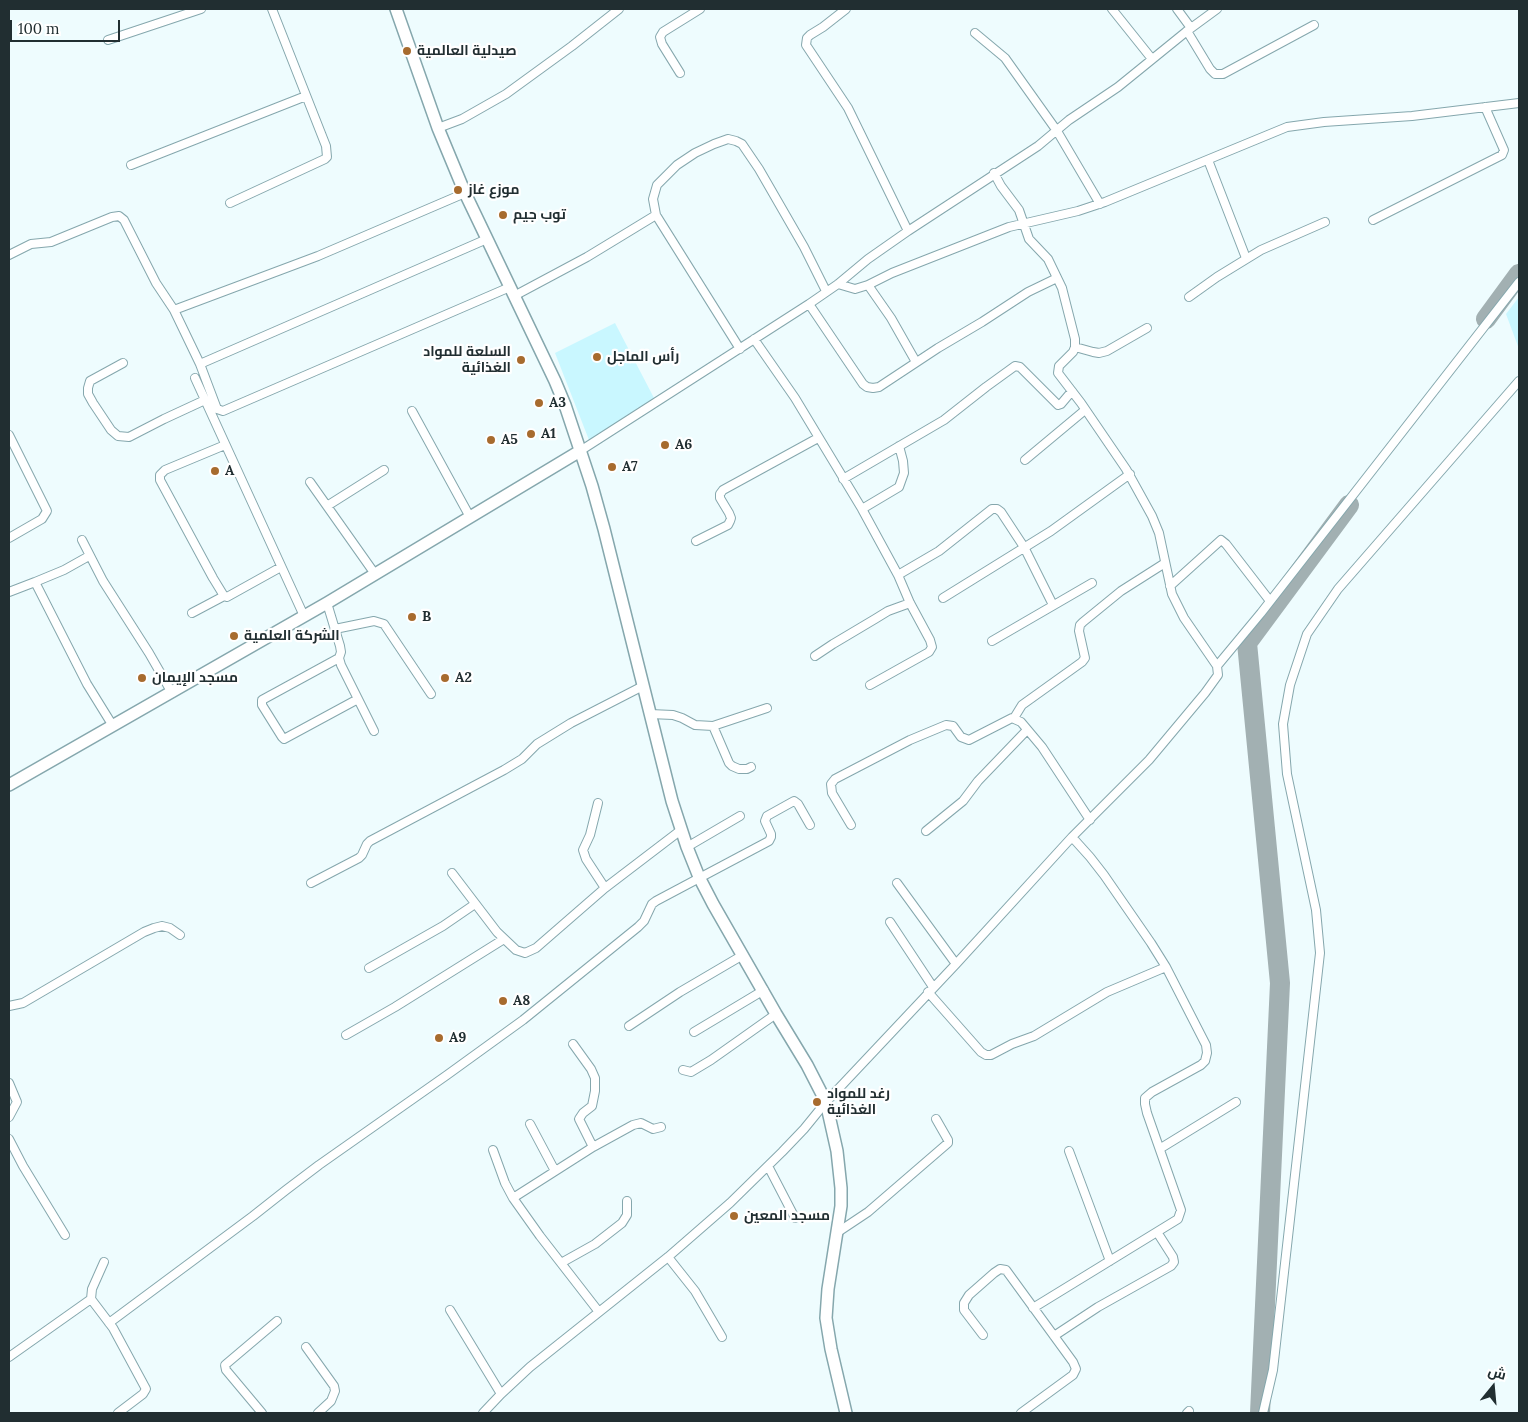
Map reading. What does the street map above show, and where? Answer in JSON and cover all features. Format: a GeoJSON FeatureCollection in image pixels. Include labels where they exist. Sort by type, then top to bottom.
{"type":"FeatureCollection","features":[{"type":"Feature","properties":{"kind":"street"},"geometry":{"type":"LineString","coordinates":[[108,40],[201,9]]}},
{"type":"Feature","properties":{"kind":"street"},"geometry":{"type":"LineString","coordinates":[[230,203],[327,157],[326,146],[272,9]]}},
{"type":"Feature","properties":{"kind":"street"},"geometry":{"type":"LineString","coordinates":[[396,9],[438,128],[465,193],[565,405],[606,538],[668,784],[687,847],[699,877],[713,904],[811,1072],[826,1102],[833,1130],[840,1174],[841,1206],[828,1289],[826,1318],[846,1413]]}},
{"type":"Feature","properties":{"kind":"street"},"geometry":{"type":"LineString","coordinates":[[438,128],[462,119],[506,94],[619,9]]}},
{"type":"Feature","properties":{"kind":"street"},"geometry":{"type":"LineString","coordinates":[[680,73],[662,44],[660,36],[668,28],[700,9]]}},
{"type":"Feature","properties":{"kind":"street"},"geometry":{"type":"LineString","coordinates":[[846,9],[810,35],[807,38],[806,45],[848,108],[908,231]]}},
{"type":"Feature","properties":{"kind":"street"},"geometry":{"type":"LineString","coordinates":[[1112,9],[1152,59]]}},
{"type":"Feature","properties":{"kind":"street"},"geometry":{"type":"LineString","coordinates":[[1177,9],[1210,69],[1215,74],[1223,74],[1314,25]]}},
{"type":"Feature","properties":{"kind":"street"},"geometry":{"type":"LineString","coordinates":[[9,785],[327,603],[580,451],[740,349],[838,284],[868,259],[908,231],[1038,146],[1057,130],[1118,87],[1189,29],[1217,9]]}},
{"type":"Feature","properties":{"kind":"street"},"geometry":{"type":"LineString","coordinates":[[975,33],[1005,58],[1057,130],[1100,204]]}},
{"type":"Feature","properties":{"kind":"street"},"geometry":{"type":"LineString","coordinates":[[131,165],[306,96]]}},
{"type":"Feature","properties":{"kind":"street"},"geometry":{"type":"LineString","coordinates":[[838,284],[855,289],[868,285],[892,273],[998,232],[1024,223],[1060,216],[1100,204],[1287,128],[1305,124],[1412,116],[1519,103]]}},
{"type":"Feature","properties":{"kind":"street"},"geometry":{"type":"LineString","coordinates":[[1373,220],[1502,155],[1504,150],[1485,107]]}},
{"type":"Feature","properties":{"kind":"street"},"geometry":{"type":"LineString","coordinates":[[740,349],[656,215],[653,199],[654,192],[678,165],[695,153],[728,139],[742,144],[759,169],[804,247],[826,291]]}},
{"type":"Feature","properties":{"kind":"street"},"geometry":{"type":"LineString","coordinates":[[1208,160],[1246,258]]}},
{"type":"Feature","properties":{"kind":"street"},"geometry":{"type":"LineString","coordinates":[[483,1413],[530,1367],[668,1257],[730,1203],[768,1166],[1072,837],[1149,760],[1218,675],[1217,666],[1184,618],[1170,586],[1158,527],[1130,474],[1086,410],[1059,376],[1058,370],[1075,347],[1067,302],[1048,259],[1029,239],[1019,210],[994,174]]}},
{"type":"Feature","properties":{"kind":"street"},"geometry":{"type":"LineString","coordinates":[[174,310],[318,256],[465,193]]}},
{"type":"Feature","properties":{"kind":"street"},"geometry":{"type":"LineString","coordinates":[[9,255],[31,244],[50,242],[112,216],[119,216],[124,220],[156,283],[174,310],[200,364],[218,409],[223,411],[512,292],[587,257],[656,215]]}},
{"type":"Feature","properties":{"kind":"street"},"geometry":{"type":"LineString","coordinates":[[1189,297],[1246,258],[1325,222]]}},
{"type":"Feature","properties":{"kind":"street"},"geometry":{"type":"LineString","coordinates":[[200,364],[487,239]]}},
{"type":"Feature","properties":{"kind":"street"},"geometry":{"type":"LineString","coordinates":[[809,304],[863,384],[873,388],[879,387],[1028,292],[1057,278]]}},
{"type":"Feature","properties":{"kind":"street"},"geometry":{"type":"LineString","coordinates":[[1217,666],[1519,282]]}},
{"type":"Feature","properties":{"kind":"street"},"geometry":{"type":"LineString","coordinates":[[868,285],[891,318],[916,362]]}},
{"type":"Feature","properties":{"kind":"street"},"geometry":{"type":"LineString","coordinates":[[1075,347],[1088,352],[1099,353],[1107,351],[1148,328]]}},
{"type":"Feature","properties":{"kind":"street"},"geometry":{"type":"LineString","coordinates":[[754,339],[795,398],[862,509],[898,575],[910,604],[930,640],[932,647],[929,652],[870,685]]}},
{"type":"Feature","properties":{"kind":"street"},"geometry":{"type":"LineString","coordinates":[[124,363],[90,380],[88,388],[88,394],[93,403],[118,436],[129,438],[205,400]]}},
{"type":"Feature","properties":{"kind":"street"},"geometry":{"type":"LineString","coordinates":[[844,479],[944,420],[986,386],[1015,366],[1020,367],[1058,405],[1072,391]]}},
{"type":"Feature","properties":{"kind":"street"},"geometry":{"type":"LineString","coordinates":[[195,378],[304,616]]}},
{"type":"Feature","properties":{"kind":"street"},"geometry":{"type":"LineString","coordinates":[[1263,1413],[1273,1370],[1320,953],[1316,910],[1287,774],[1283,724],[1290,685],[1307,634],[1338,590],[1519,381]]}},
{"type":"Feature","properties":{"kind":"street"},"geometry":{"type":"LineString","coordinates":[[1025,460],[1086,410]]}},
{"type":"Feature","properties":{"kind":"street"},"geometry":{"type":"LineString","coordinates":[[412,411],[470,517]]}},
{"type":"Feature","properties":{"kind":"street"},"geometry":{"type":"LineString","coordinates":[[9,435],[47,511],[42,519],[9,538]]}},
{"type":"Feature","properties":{"kind":"street"},"geometry":{"type":"LineString","coordinates":[[696,540],[728,525],[731,518],[720,498],[723,490],[818,438]]}},
{"type":"Feature","properties":{"kind":"street"},"geometry":{"type":"LineString","coordinates":[[224,596],[160,477],[165,470],[225,445]]}},
{"type":"Feature","properties":{"kind":"street"},"geometry":{"type":"LineString","coordinates":[[862,509],[899,487],[904,473],[899,446]]}},
{"type":"Feature","properties":{"kind":"street"},"geometry":{"type":"LineString","coordinates":[[327,506],[384,470]]}},
{"type":"Feature","properties":{"kind":"street"},"geometry":{"type":"LineString","coordinates":[[943,598],[1051,531],[1130,474]]}},
{"type":"Feature","properties":{"kind":"street"},"geometry":{"type":"LineString","coordinates":[[310,482],[375,574]]}},
{"type":"Feature","properties":{"kind":"street"},"geometry":{"type":"LineString","coordinates":[[898,575],[939,551],[992,509],[1001,512],[1024,547],[1053,605]]}},
{"type":"Feature","properties":{"kind":"street"},"geometry":{"type":"LineString","coordinates":[[82,540],[103,581],[172,693]]}},
{"type":"Feature","properties":{"kind":"street"},"geometry":{"type":"LineString","coordinates":[[1170,586],[1221,540],[1224,540],[1270,601]]}},
{"type":"Feature","properties":{"kind":"street"},"geometry":{"type":"LineString","coordinates":[[9,592],[64,570],[89,556]]}},
{"type":"Feature","properties":{"kind":"street"},"geometry":{"type":"LineString","coordinates":[[1014,718],[1022,705],[1085,658],[1086,654],[1079,631],[1080,625],[1121,591],[1165,564]]}},
{"type":"Feature","properties":{"kind":"street"},"geometry":{"type":"LineString","coordinates":[[192,613],[281,567]]}},
{"type":"Feature","properties":{"kind":"street"},"geometry":{"type":"LineString","coordinates":[[35,582],[87,684],[113,726]]}},
{"type":"Feature","properties":{"kind":"street"},"geometry":{"type":"LineString","coordinates":[[992,641],[1092,583]]}},
{"type":"Feature","properties":{"kind":"street"},"geometry":{"type":"LineString","coordinates":[[327,603],[341,652],[339,658],[262,700],[262,705],[284,739],[358,699]]}},
{"type":"Feature","properties":{"kind":"street"},"geometry":{"type":"LineString","coordinates":[[815,656],[875,619],[910,604]]}},
{"type":"Feature","properties":{"kind":"street"},"geometry":{"type":"LineString","coordinates":[[335,629],[374,620],[384,624],[431,694]]}},
{"type":"Feature","properties":{"kind":"street"},"geometry":{"type":"LineString","coordinates":[[339,658],[374,730]]}},
{"type":"Feature","properties":{"kind":"street"},"geometry":{"type":"LineString","coordinates":[[311,883],[359,858],[370,841],[504,770],[522,759],[537,744],[564,727],[643,686]]}},
{"type":"Feature","properties":{"kind":"street"},"geometry":{"type":"LineString","coordinates":[[650,714],[673,715],[695,725],[713,726],[768,708]]}},
{"type":"Feature","properties":{"kind":"street"},"geometry":{"type":"LineString","coordinates":[[851,825],[832,793],[830,784],[835,779],[910,740],[946,725],[953,726],[962,737],[968,740],[1009,718],[1014,718],[1021,722],[1042,747],[1090,820]]}},
{"type":"Feature","properties":{"kind":"street"},"geometry":{"type":"LineString","coordinates":[[713,726],[729,763],[739,769],[751,767]]}},
{"type":"Feature","properties":{"kind":"street"},"geometry":{"type":"LineString","coordinates":[[926,831],[963,801],[978,781],[1027,730]]}},
{"type":"Feature","properties":{"kind":"street"},"geometry":{"type":"LineString","coordinates":[[109,1323],[319,1165],[448,1075],[522,1020],[638,927],[644,921],[652,904],[769,841],[772,834],[765,818],[794,801],[798,804],[810,825]]}},
{"type":"Feature","properties":{"kind":"street"},"geometry":{"type":"LineString","coordinates":[[598,803],[590,835],[583,850],[586,859],[605,888]]}},
{"type":"Feature","properties":{"kind":"street"},"geometry":{"type":"LineString","coordinates":[[687,847],[740,816]]}},
{"type":"Feature","properties":{"kind":"street"},"geometry":{"type":"LineString","coordinates":[[452,873],[504,939],[520,952],[531,952],[605,888],[681,830]]}},
{"type":"Feature","properties":{"kind":"street"},"geometry":{"type":"LineString","coordinates":[[1033,1308],[1178,1219],[1181,1210],[1161,1148],[1144,1104],[1144,1098],[1201,1066],[1205,1061],[1207,1052],[1206,1045],[1166,967],[1151,943],[1104,875],[1072,837]]}},
{"type":"Feature","properties":{"kind":"street"},"geometry":{"type":"LineString","coordinates":[[897,883],[956,964]]}},
{"type":"Feature","properties":{"kind":"street"},"geometry":{"type":"LineString","coordinates":[[369,968],[435,930],[475,904]]}},
{"type":"Feature","properties":{"kind":"street"},"geometry":{"type":"LineString","coordinates":[[890,922],[931,990],[981,1052],[986,1055],[991,1055],[1012,1044],[1034,1036],[1107,992],[1166,967]]}},
{"type":"Feature","properties":{"kind":"street"},"geometry":{"type":"LineString","coordinates":[[9,1006],[23,1003],[144,932],[162,926],[170,928],[180,935]]}},
{"type":"Feature","properties":{"kind":"street"},"geometry":{"type":"LineString","coordinates":[[346,1035],[395,1007],[504,939]]}},
{"type":"Feature","properties":{"kind":"street"},"geometry":{"type":"LineString","coordinates":[[629,1026],[680,992],[743,955]]}},
{"type":"Feature","properties":{"kind":"street"},"geometry":{"type":"LineString","coordinates":[[694,1032],[764,990]]}},
{"type":"Feature","properties":{"kind":"street"},"geometry":{"type":"LineString","coordinates":[[683,1070],[691,1072],[711,1060],[776,1014]]}},
{"type":"Feature","properties":{"kind":"street"},"geometry":{"type":"LineString","coordinates":[[573,1044],[593,1072],[595,1078],[592,1106],[579,1119],[593,1147]]}},
{"type":"Feature","properties":{"kind":"street"},"geometry":{"type":"LineString","coordinates":[[9,1083],[17,1102],[9,1117]]}},
{"type":"Feature","properties":{"kind":"street"},"geometry":{"type":"LineString","coordinates":[[1161,1148],[1236,1102]]}},
{"type":"Feature","properties":{"kind":"street"},"geometry":{"type":"LineString","coordinates":[[838,1232],[868,1212],[948,1144],[948,1140],[936,1119]]}},
{"type":"Feature","properties":{"kind":"street"},"geometry":{"type":"LineString","coordinates":[[512,1198],[593,1147],[638,1123],[653,1129],[661,1127]]}},
{"type":"Feature","properties":{"kind":"street"},"geometry":{"type":"LineString","coordinates":[[530,1124],[555,1171]]}},
{"type":"Feature","properties":{"kind":"street"},"geometry":{"type":"LineString","coordinates":[[9,1139],[23,1166],[65,1235]]}},
{"type":"Feature","properties":{"kind":"street"},"geometry":{"type":"LineString","coordinates":[[493,1150],[512,1198],[599,1312]]}},
{"type":"Feature","properties":{"kind":"street"},"geometry":{"type":"LineString","coordinates":[[1069,1151],[1110,1261]]}},
{"type":"Feature","properties":{"kind":"street"},"geometry":{"type":"LineString","coordinates":[[768,1166],[794,1218]]}},
{"type":"Feature","properties":{"kind":"street"},"geometry":{"type":"LineString","coordinates":[[561,1262],[595,1244],[622,1223],[627,1215],[627,1201]]}},
{"type":"Feature","properties":{"kind":"street"},"geometry":{"type":"LineString","coordinates":[[1054,1336],[1098,1307],[1171,1266],[1174,1262],[1173,1257],[1157,1232]]}},
{"type":"Feature","properties":{"kind":"street"},"geometry":{"type":"LineString","coordinates":[[668,1257],[695,1291],[722,1337]]}},
{"type":"Feature","properties":{"kind":"street"},"geometry":{"type":"LineString","coordinates":[[104,1262],[92,1289],[92,1298],[114,1328],[146,1389],[143,1394],[118,1413]]}},
{"type":"Feature","properties":{"kind":"street"},"geometry":{"type":"LineString","coordinates":[[983,1335],[964,1310],[964,1303],[980,1285],[1000,1269],[1006,1270],[1073,1362],[1076,1369],[1073,1376],[1021,1413]]}},
{"type":"Feature","properties":{"kind":"street"},"geometry":{"type":"LineString","coordinates":[[9,1357],[92,1298]]}},
{"type":"Feature","properties":{"kind":"street"},"geometry":{"type":"LineString","coordinates":[[450,1310],[501,1394]]}},
{"type":"Feature","properties":{"kind":"street"},"geometry":{"type":"LineString","coordinates":[[262,1413],[226,1370],[226,1365],[277,1321]]}},
{"type":"Feature","properties":{"kind":"street"},"geometry":{"type":"LineString","coordinates":[[306,1346],[334,1386],[335,1391],[331,1401],[318,1413]]}},
{"type":"Feature","properties":{"kind":"shaded area"},"geometry":{"type":"Polygon","coordinates":[[[1519,297],[1519,349],[1506,314],[1519,297]]]}},
{"type":"Feature","properties":{"kind":"shaded area"},"geometry":{"type":"Polygon","coordinates":[[[615,323],[654,398],[589,440],[555,353],[615,323]]]}},
{"type":"Feature","properties":{"kind":"taxiway"},"geometry":{"type":"LineString","coordinates":[[1486,319],[1519,274]]}},
{"type":"Feature","properties":{"kind":"taxiway"},"geometry":{"type":"LineString","coordinates":[[1260,1413],[1280,983],[1247,643],[1349,505]]}},
{"type":"Feature","properties":{"kind":"place","name":"صيدلية العالمية"},"geometry":{"type":"Point","coordinates":[407,51]}},
{"type":"Feature","properties":{"kind":"place","name":"موزع غاز"},"geometry":{"type":"Point","coordinates":[458,190]}},
{"type":"Feature","properties":{"kind":"place","name":"توب جيم"},"geometry":{"type":"Point","coordinates":[503,215]}},
{"type":"Feature","properties":{"kind":"place","name":"رأس الماجل"},"geometry":{"type":"Point","coordinates":[597,357]}},
{"type":"Feature","properties":{"kind":"place","name":"السلعة للمواد الغذائية"},"geometry":{"type":"Point","coordinates":[521,360]}},
{"type":"Feature","properties":{"kind":"place","name":"A3"},"geometry":{"type":"Point","coordinates":[539,403]}},
{"type":"Feature","properties":{"kind":"place","name":"A1"},"geometry":{"type":"Point","coordinates":[531,434]}},
{"type":"Feature","properties":{"kind":"place","name":"A5"},"geometry":{"type":"Point","coordinates":[491,440]}},
{"type":"Feature","properties":{"kind":"place","name":"A6"},"geometry":{"type":"Point","coordinates":[665,445]}},
{"type":"Feature","properties":{"kind":"place","name":"A7"},"geometry":{"type":"Point","coordinates":[612,467]}},
{"type":"Feature","properties":{"kind":"place","name":"A"},"geometry":{"type":"Point","coordinates":[215,471]}},
{"type":"Feature","properties":{"kind":"place","name":"B"},"geometry":{"type":"Point","coordinates":[412,617]}},
{"type":"Feature","properties":{"kind":"place","name":"الشركة العلمية"},"geometry":{"type":"Point","coordinates":[234,636]}},
{"type":"Feature","properties":{"kind":"place","name":"مسجد الإيمان"},"geometry":{"type":"Point","coordinates":[142,678]}},
{"type":"Feature","properties":{"kind":"place","name":"A2"},"geometry":{"type":"Point","coordinates":[445,678]}},
{"type":"Feature","properties":{"kind":"place","name":"A8"},"geometry":{"type":"Point","coordinates":[503,1001]}},
{"type":"Feature","properties":{"kind":"place","name":"A9"},"geometry":{"type":"Point","coordinates":[439,1038]}},
{"type":"Feature","properties":{"kind":"place","name":"رغد للمواد الغذائية"},"geometry":{"type":"Point","coordinates":[817,1102]}},
{"type":"Feature","properties":{"kind":"place","name":"مسجد المعين"},"geometry":{"type":"Point","coordinates":[734,1216]}}]}
